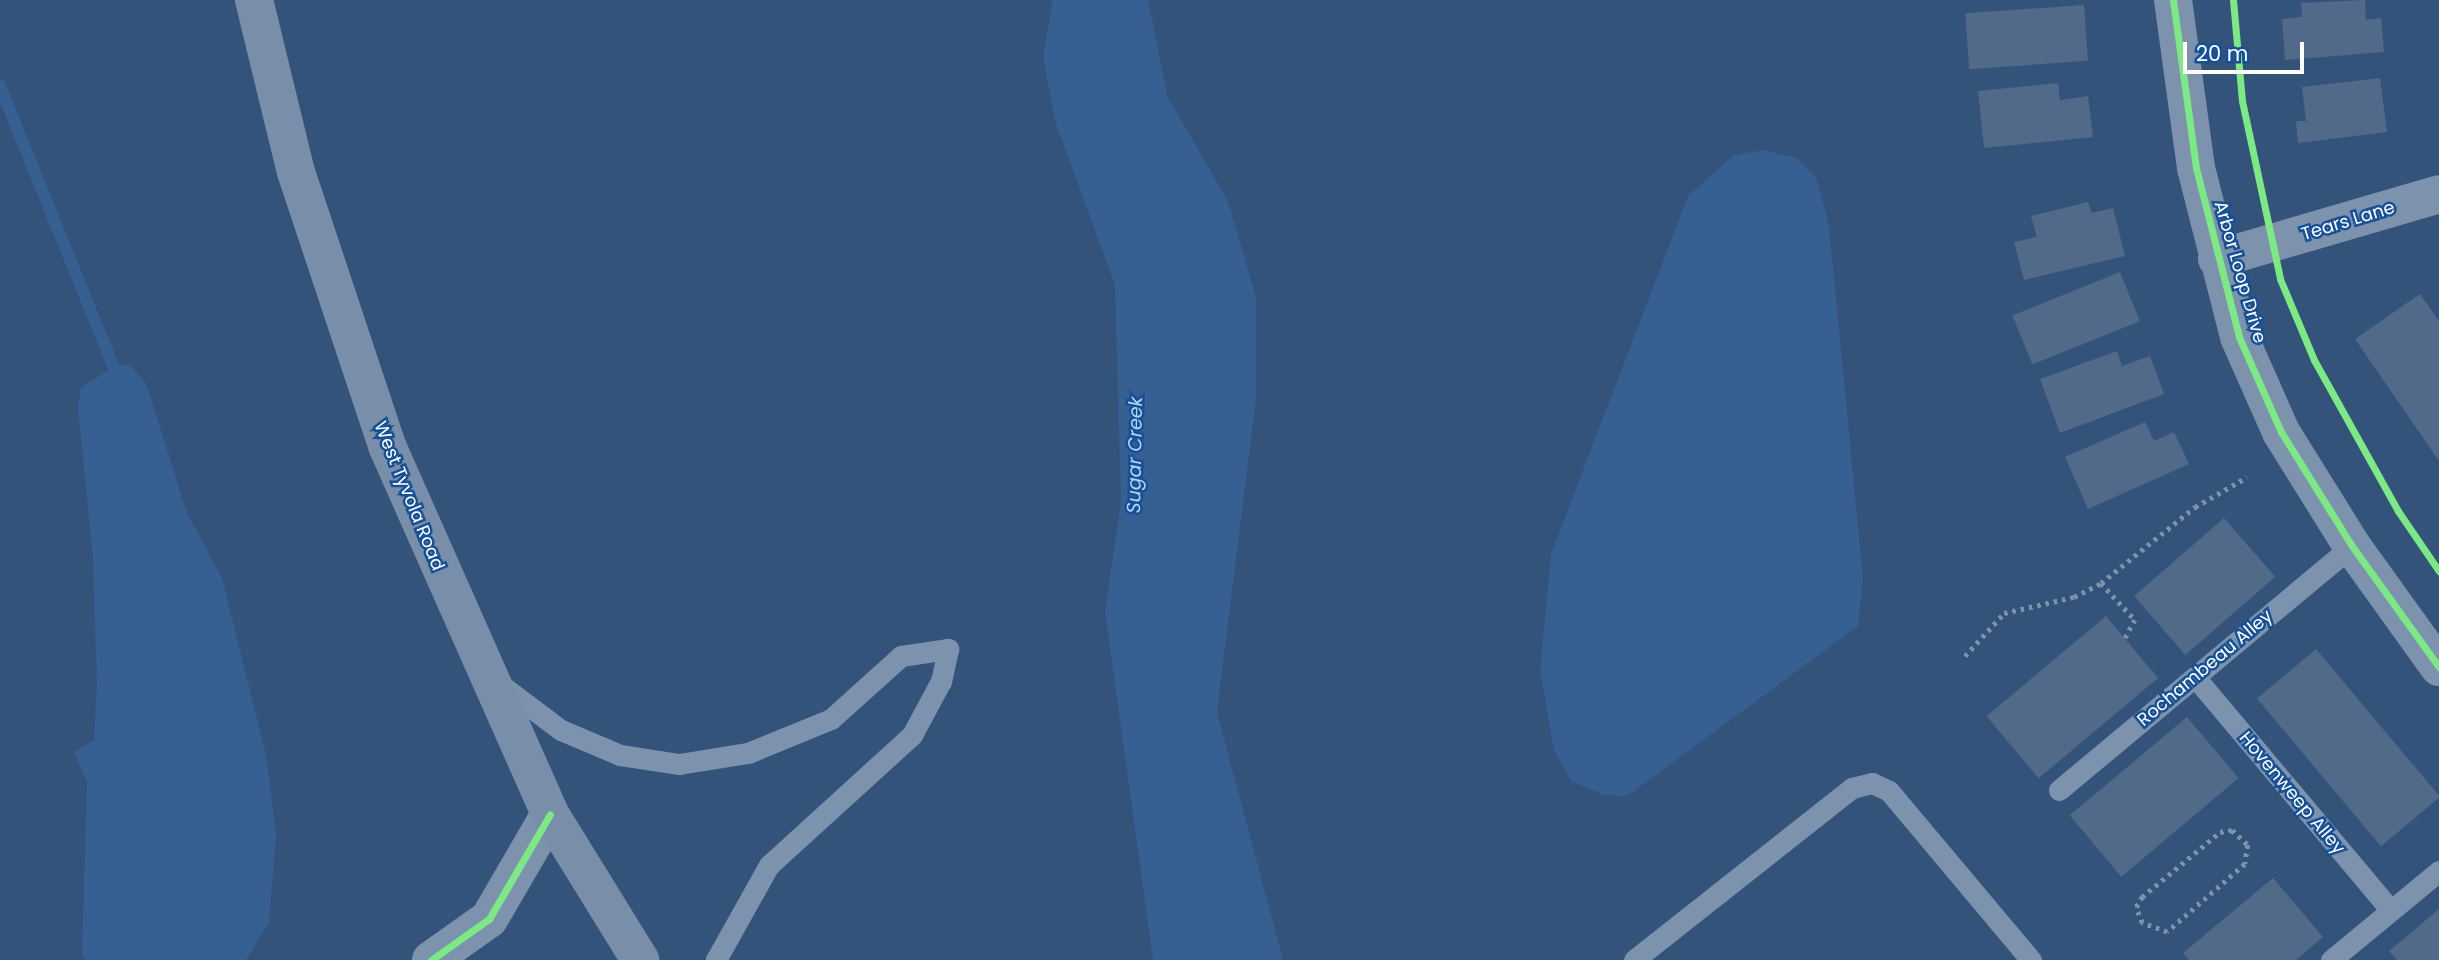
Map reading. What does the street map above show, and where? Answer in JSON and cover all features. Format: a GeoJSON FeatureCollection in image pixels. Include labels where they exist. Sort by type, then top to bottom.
{"type":"FeatureCollection","features":[{"type":"Feature","properties":{"kind":"main road","name":"West Tyvola Road"},"geometry":{"type":"LineString","coordinates":[[254,0],[330,284],[388,448],[550,814],[640,960]]}},
{"type":"Feature","properties":{"kind":"street","name":"Arbor Loop Drive"},"geometry":{"type":"LineString","coordinates":[[2173,0],[2196,168],[2239,337],[2281,432],[2352,546],[2439,667]]}},
{"type":"Feature","properties":{"kind":"street","name":"Tears Lane"},"geometry":{"type":"LineString","coordinates":[[2217,258],[2439,194]]}},
{"type":"Feature","properties":{"kind":"street"},"geometry":{"type":"LineString","coordinates":[[431,960],[489,919],[550,814]]}},
{"type":"Feature","properties":{"kind":"lane","name":"Rochambeau Alley"},"geometry":{"type":"LineString","coordinates":[[2059,790],[2352,546]]}},
{"type":"Feature","properties":{"kind":"lane"},"geometry":{"type":"LineString","coordinates":[[487,675],[561,730],[620,755],[679,764],[748,753],[831,719],[901,656],[948,649],[941,681],[912,735],[769,864],[716,960]]}},
{"type":"Feature","properties":{"kind":"lane","name":"Hovenweep Alley"},"geometry":{"type":"LineString","coordinates":[[2195,677],[2390,908]]}},
{"type":"Feature","properties":{"kind":"lane"},"geometry":{"type":"LineString","coordinates":[[1634,960],[1852,788],[1872,783],[1889,791],[2031,960]]}},
{"type":"Feature","properties":{"kind":"lane"},"geometry":{"type":"LineString","coordinates":[[2331,960],[2390,908],[2439,870]]}},
{"type":"Feature","properties":{"kind":"path"},"geometry":{"type":"LineString","coordinates":[[1965,656],[2004,613],[2074,597],[2101,583],[2195,507],[2247,477]]}},
{"type":"Feature","properties":{"kind":"path"},"geometry":{"type":"LineString","coordinates":[[2101,583],[2135,620],[2125,639]]}},
{"type":"Feature","properties":{"kind":"path"},"geometry":{"type":"LineString","coordinates":[[2232,830],[2245,839],[2245,864],[2166,932],[2143,923],[2136,907],[2142,897],[2220,832],[2232,830]]}},
{"type":"Feature","properties":{"kind":"water","name":"Sugar Creek"},"geometry":{"type":"Polygon","coordinates":[[[1053,0],[1148,0],[1168,98],[1227,199],[1256,296],[1256,400],[1217,712],[1283,960],[1153,960],[1105,611],[1121,502],[1115,285],[1055,121],[1043,56],[1053,0]]]}},
{"type":"Feature","properties":{"kind":"water"},"geometry":{"type":"Polygon","coordinates":[[[1764,150],[1797,158],[1816,177],[1829,225],[1863,578],[1858,626],[1627,796],[1603,795],[1571,781],[1554,750],[1540,671],[1551,554],[1688,196],[1734,155],[1764,150]]]}},
{"type":"Feature","properties":{"kind":"water"},"geometry":{"type":"Polygon","coordinates":[[[129,364],[146,383],[187,513],[222,578],[266,755],[276,834],[269,922],[246,960],[85,960],[82,953],[87,782],[74,752],[94,740],[97,685],[93,559],[78,407],[81,388],[113,367],[129,364]]]}},
{"type":"Feature","properties":{"kind":"building"},"geometry":{"type":"Polygon","coordinates":[[[2365,0],[2366,20],[2381,18],[2384,52],[2285,60],[2282,19],[2302,17],[2301,3],[2365,0]]]}},
{"type":"Feature","properties":{"kind":"building"},"geometry":{"type":"Polygon","coordinates":[[[2084,5],[2088,61],[1969,69],[1965,13],[2084,5]]]}},
{"type":"Feature","properties":{"kind":"building"},"geometry":{"type":"Polygon","coordinates":[[[2380,78],[2387,132],[2298,143],[2296,121],[2306,121],[2302,87],[2380,78]]]}},
{"type":"Feature","properties":{"kind":"building"},"geometry":{"type":"Polygon","coordinates":[[[2058,83],[2060,100],[2088,96],[2093,137],[1984,148],[1978,91],[2058,83]]]}},
{"type":"Feature","properties":{"kind":"building"},"geometry":{"type":"Polygon","coordinates":[[[2088,202],[2092,213],[2113,208],[2125,256],[2024,280],[2014,242],[2037,237],[2031,216],[2088,202]]]}},
{"type":"Feature","properties":{"kind":"building"},"geometry":{"type":"Polygon","coordinates":[[[2120,272],[2140,321],[2032,365],[2012,315],[2120,272]]]}},
{"type":"Feature","properties":{"kind":"building"},"geometry":{"type":"Polygon","coordinates":[[[2420,294],[2439,321],[2439,461],[2355,339],[2420,294]]]}},
{"type":"Feature","properties":{"kind":"building"},"geometry":{"type":"Polygon","coordinates":[[[2117,351],[2122,366],[2150,356],[2164,394],[2060,433],[2040,379],[2117,351]]]}},
{"type":"Feature","properties":{"kind":"building"},"geometry":{"type":"Polygon","coordinates":[[[2145,422],[2154,441],[2174,432],[2189,464],[2088,509],[2065,457],[2145,422]]]}},
{"type":"Feature","properties":{"kind":"building"},"geometry":{"type":"Polygon","coordinates":[[[2224,518],[2275,577],[2185,655],[2134,596],[2224,518]]]}},
{"type":"Feature","properties":{"kind":"building"},"geometry":{"type":"Polygon","coordinates":[[[2106,616],[2158,678],[2039,778],[1986,716],[2106,616]]]}},
{"type":"Feature","properties":{"kind":"building"},"geometry":{"type":"Polygon","coordinates":[[[2316,649],[2439,796],[2381,846],[2257,698],[2316,649]]]}},
{"type":"Feature","properties":{"kind":"building"},"geometry":{"type":"Polygon","coordinates":[[[2187,717],[2238,778],[2121,877],[2070,815],[2187,717]]]}},
{"type":"Feature","properties":{"kind":"building"},"geometry":{"type":"Polygon","coordinates":[[[2273,878],[2323,937],[2296,960],[2189,960],[2183,953],[2273,878]]]}},
{"type":"Feature","properties":{"kind":"building"},"geometry":{"type":"Polygon","coordinates":[[[2439,909],[2439,960],[2397,960],[2389,951],[2439,909]]]}},
{"type":"Feature","properties":{"kind":"waterway"},"geometry":{"type":"LineString","coordinates":[[0,86],[119,381]]}},
{"type":"Feature","properties":{"kind":"cycle path"},"geometry":{"type":"LineString","coordinates":[[2173,0],[2196,168],[2239,337],[2281,432],[2352,546],[2439,667]]}},
{"type":"Feature","properties":{"kind":"cycle path"},"geometry":{"type":"LineString","coordinates":[[2233,0],[2242,101],[2280,279],[2314,360],[2398,511],[2439,571]]}},
{"type":"Feature","properties":{"kind":"cycle path"},"geometry":{"type":"LineString","coordinates":[[431,960],[489,919],[550,814]]}}]}
